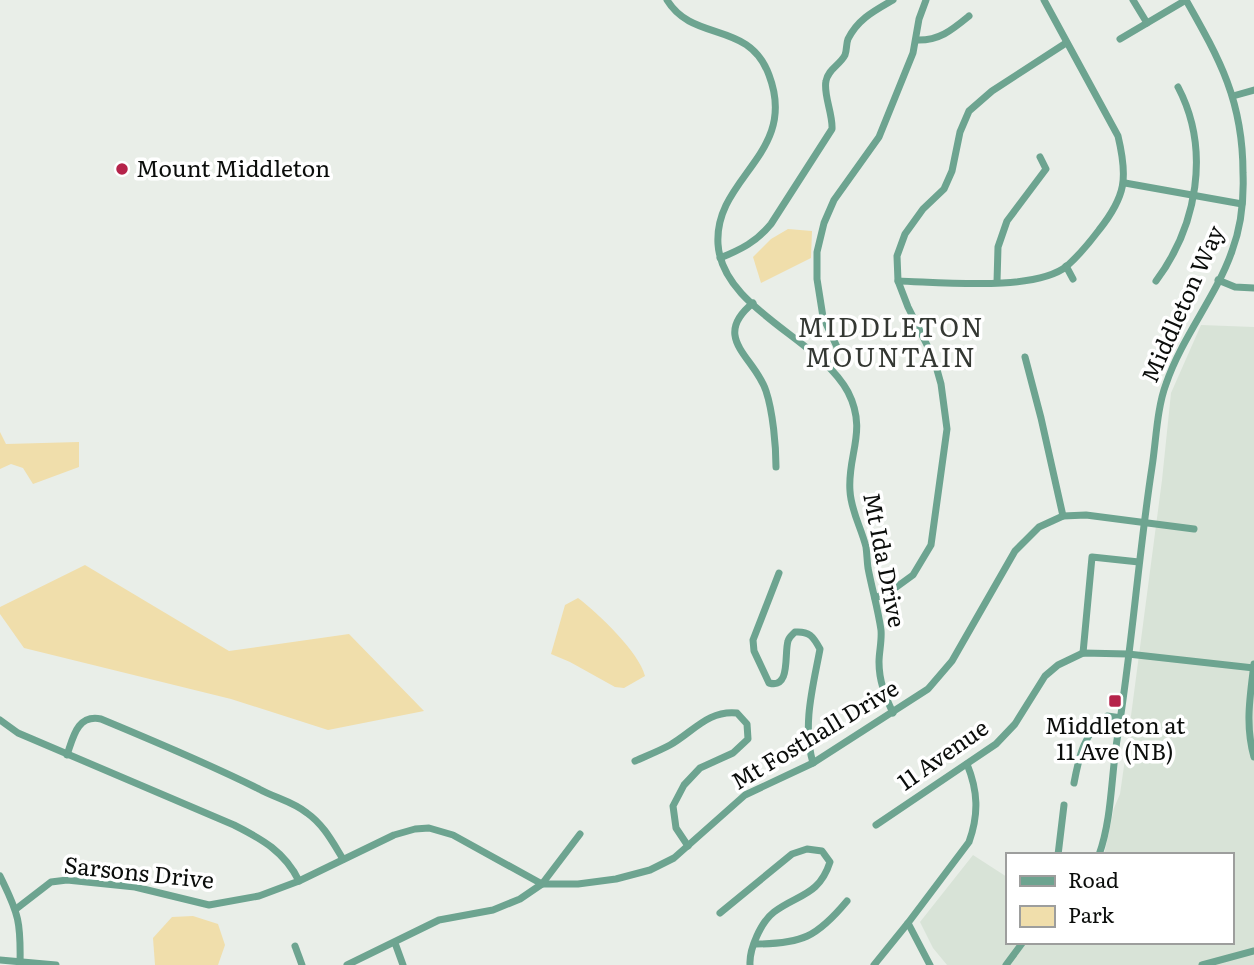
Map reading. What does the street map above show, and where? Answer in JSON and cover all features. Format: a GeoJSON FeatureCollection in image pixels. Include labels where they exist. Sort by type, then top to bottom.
{"type":"FeatureCollection","features":[{"type":"Feature","properties":{"kind":"street"},"geometry":{"type":"LineString","coordinates":[[667,0],[683,19],[737,37],[752,48],[768,71],[774,90],[777,107],[771,136],[731,196],[722,215],[718,243],[720,258],[746,248],[771,224],[832,129],[833,117],[825,83],[829,71],[845,55],[847,42],[865,16],[893,0]]}},
{"type":"Feature","properties":{"kind":"street"},"geometry":{"type":"LineString","coordinates":[[829,366],[836,356],[837,346],[823,317],[817,279],[817,252],[824,223],[834,200],[878,137],[916,40],[919,19],[926,0]]}},
{"type":"Feature","properties":{"kind":"street"},"geometry":{"type":"LineString","coordinates":[[898,281],[1028,281],[1049,275],[1066,266],[1114,212],[1125,183],[1118,136],[1044,0]]}},
{"type":"Feature","properties":{"kind":"street"},"geometry":{"type":"LineString","coordinates":[[1133,0],[1147,23]]}},
{"type":"Feature","properties":{"kind":"street"},"geometry":{"type":"LineString","coordinates":[[1120,39],[1186,0]]}},
{"type":"Feature","properties":{"kind":"street","name":"Middleton Way"},"geometry":{"type":"LineString","coordinates":[[1099,853],[1107,821],[1122,718],[1144,521],[1165,385],[1189,331],[1232,252],[1242,204],[1244,174],[1241,123],[1215,51],[1186,0]]}},
{"type":"Feature","properties":{"kind":"street"},"geometry":{"type":"LineString","coordinates":[[916,40],[939,38],[969,16]]}},
{"type":"Feature","properties":{"kind":"street"},"geometry":{"type":"LineString","coordinates":[[875,598],[891,591],[913,575],[931,545],[947,429],[943,394],[934,359],[898,281],[897,256],[905,234],[923,209],[944,189],[952,172],[960,132],[969,111],[992,91],[1066,43]]}},
{"type":"Feature","properties":{"kind":"street"},"geometry":{"type":"LineString","coordinates":[[1156,281],[1186,227],[1195,195],[1197,156],[1192,121],[1178,87]]}},
{"type":"Feature","properties":{"kind":"street"},"geometry":{"type":"LineString","coordinates":[[1233,96],[1254,90]]}},
{"type":"Feature","properties":{"kind":"street"},"geometry":{"type":"LineString","coordinates":[[997,282],[998,247],[1007,221],[1046,169],[1041,157]]}},
{"type":"Feature","properties":{"kind":"street"},"geometry":{"type":"LineString","coordinates":[[1125,183],[1242,204]]}},
{"type":"Feature","properties":{"kind":"street","name":"Mt Ida Drive"},"geometry":{"type":"LineString","coordinates":[[720,258],[731,281],[776,326],[829,366],[848,393],[856,416],[858,433],[849,487],[852,508],[866,546],[881,634],[879,664],[883,693],[893,713]]}},
{"type":"Feature","properties":{"kind":"street"},"geometry":{"type":"LineString","coordinates":[[1066,266],[1073,279]]}},
{"type":"Feature","properties":{"kind":"street"},"geometry":{"type":"LineString","coordinates":[[1218,280],[1235,287],[1254,288]]}},
{"type":"Feature","properties":{"kind":"street"},"geometry":{"type":"LineString","coordinates":[[752,303],[737,319],[734,333],[738,347],[761,379],[767,393],[776,467]]}},
{"type":"Feature","properties":{"kind":"street"},"geometry":{"type":"LineString","coordinates":[[1025,357],[1063,516]]}},
{"type":"Feature","properties":{"kind":"street","name":"Mt Fosthall Drive"},"geometry":{"type":"LineString","coordinates":[[542,884],[578,884],[616,879],[650,870],[674,858],[745,795],[813,763],[928,689],[952,661],[1015,551],[1039,527],[1063,516],[1086,515],[1194,529]]}},
{"type":"Feature","properties":{"kind":"street"},"geometry":{"type":"LineString","coordinates":[[1083,653],[1092,557],[1139,562]]}},
{"type":"Feature","properties":{"kind":"street"},"geometry":{"type":"LineString","coordinates":[[779,573],[753,640],[754,651],[769,683],[774,685],[780,683],[784,676],[788,639],[795,632],[806,632],[814,637],[820,649],[806,727],[813,763]]}},
{"type":"Feature","properties":{"kind":"street","name":"11 Avenue"},"geometry":{"type":"LineString","coordinates":[[876,825],[996,744],[1015,724],[1045,676],[1058,665],[1083,653],[1128,654],[1254,666]]}},
{"type":"Feature","properties":{"kind":"street"},"geometry":{"type":"LineString","coordinates":[[1254,666],[1247,716],[1248,736],[1254,757]]}},
{"type":"Feature","properties":{"kind":"street"},"geometry":{"type":"LineString","coordinates":[[635,761],[671,744],[722,711],[737,713],[747,724],[748,739],[733,754],[700,768],[684,785],[673,806],[676,828],[688,846]]}},
{"type":"Feature","properties":{"kind":"street"},"geometry":{"type":"LineString","coordinates":[[1074,783],[1079,755],[1095,725],[1107,716],[1122,718]]}},
{"type":"Feature","properties":{"kind":"street"},"geometry":{"type":"LineString","coordinates":[[67,755],[77,727],[89,719],[101,719],[290,801],[325,829],[344,859]]}},
{"type":"Feature","properties":{"kind":"street"},"geometry":{"type":"LineString","coordinates":[[0,720],[18,733],[234,825],[265,841],[293,868],[299,881]]}},
{"type":"Feature","properties":{"kind":"street"},"geometry":{"type":"LineString","coordinates":[[873,965],[969,842],[977,804],[975,784],[967,764]]}},
{"type":"Feature","properties":{"kind":"street"},"geometry":{"type":"LineString","coordinates":[[1058,853],[1064,805]]}},
{"type":"Feature","properties":{"kind":"street","name":"Sarsons Drive"},"geometry":{"type":"LineString","coordinates":[[16,909],[51,882],[67,880],[135,887],[209,905],[259,896],[299,881],[394,835],[429,828],[453,835],[480,848],[542,884]]}},
{"type":"Feature","properties":{"kind":"street"},"geometry":{"type":"LineString","coordinates":[[346,965],[439,920],[493,911],[520,899],[542,884],[580,834]]}},
{"type":"Feature","properties":{"kind":"street"},"geometry":{"type":"LineString","coordinates":[[720,913],[792,854],[807,849],[822,851],[830,862],[826,874],[811,892],[774,912],[765,923],[749,955],[750,965]]}},
{"type":"Feature","properties":{"kind":"street"},"geometry":{"type":"LineString","coordinates":[[0,876],[16,909],[21,929],[20,963]]}},
{"type":"Feature","properties":{"kind":"street"},"geometry":{"type":"LineString","coordinates":[[755,944],[776,944],[816,933],[847,901]]}},
{"type":"Feature","properties":{"kind":"street"},"geometry":{"type":"LineString","coordinates":[[908,923],[930,965]]}},
{"type":"Feature","properties":{"kind":"street"},"geometry":{"type":"LineString","coordinates":[[395,943],[403,965]]}},
{"type":"Feature","properties":{"kind":"street"},"geometry":{"type":"LineString","coordinates":[[1006,965],[1022,944]]}},
{"type":"Feature","properties":{"kind":"street"},"geometry":{"type":"LineString","coordinates":[[295,946],[302,965]]}},
{"type":"Feature","properties":{"kind":"street"},"geometry":{"type":"LineString","coordinates":[[1202,965],[1254,951]]}},
{"type":"Feature","properties":{"kind":"street"},"geometry":{"type":"LineString","coordinates":[[0,960],[56,965]]}},
{"type":"Feature","properties":{"kind":"shaded area"},"geometry":{"type":"Polygon","coordinates":[[[1201,325],[1254,327],[1254,965],[947,965],[933,948],[920,922],[973,855],[1006,876],[1006,944],[1233,944],[1233,853],[1104,853],[1114,808],[1120,794],[1171,393],[1201,325]]]}},
{"type":"Feature","properties":{"kind":"green space"},"geometry":{"type":"Polygon","coordinates":[[[788,229],[812,231],[811,258],[761,283],[753,257],[771,239],[788,229]]]}},
{"type":"Feature","properties":{"kind":"green space"},"geometry":{"type":"Polygon","coordinates":[[[0,432],[6,444],[79,442],[79,467],[33,484],[23,468],[11,464],[0,469],[0,432]]]}},
{"type":"Feature","properties":{"kind":"green space"},"geometry":{"type":"Polygon","coordinates":[[[85,565],[229,651],[349,634],[424,711],[328,730],[231,699],[24,648],[0,614],[0,607],[85,565]]]}},
{"type":"Feature","properties":{"kind":"green space"},"geometry":{"type":"Polygon","coordinates":[[[578,598],[626,645],[645,676],[624,688],[615,687],[551,654],[565,605],[578,598]]]}},
{"type":"Feature","properties":{"kind":"green space"},"geometry":{"type":"Polygon","coordinates":[[[193,916],[218,924],[225,945],[218,965],[155,965],[153,938],[172,917],[193,916]]]}},
{"type":"Feature","properties":{"kind":"place","name":"Mount Middleton"},"geometry":{"type":"Point","coordinates":[122,169]}},
{"type":"Feature","properties":{"kind":"place","name":"Middleton at 11 Ave (NB)"},"geometry":{"type":"Point","coordinates":[1115,701]}},
{"type":"Feature","properties":{"kind":"district","name":"MIDDLETON MOUNTAIN"},"geometry":{"type":"Point","coordinates":[891,343]}}]}
